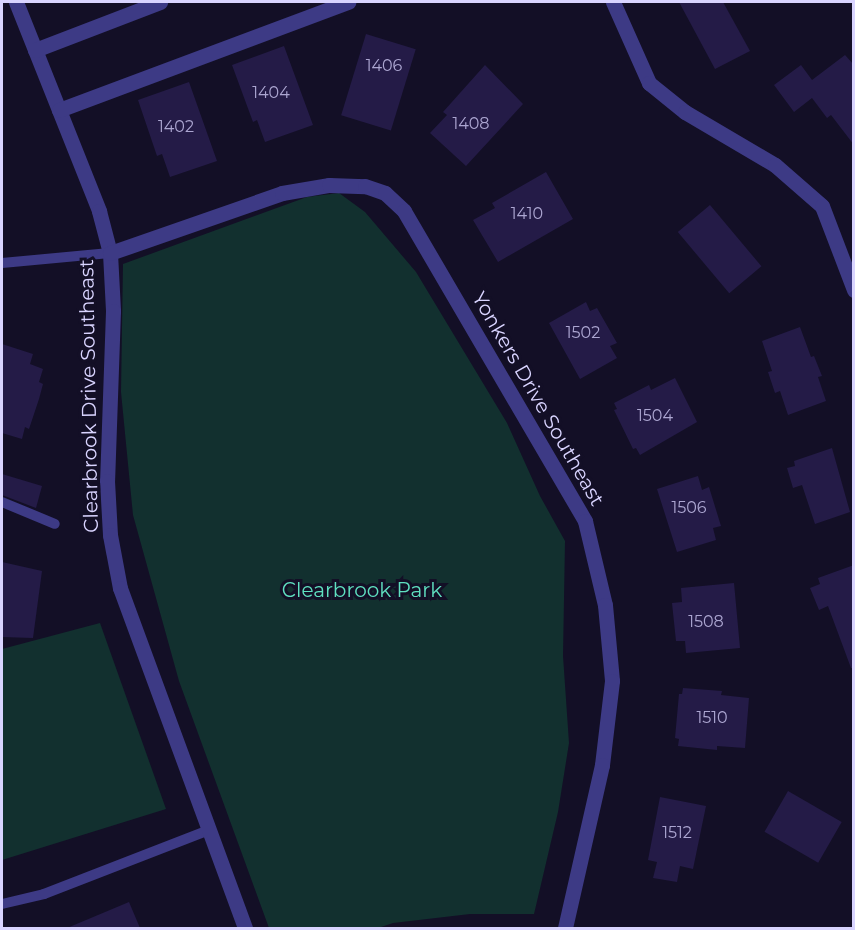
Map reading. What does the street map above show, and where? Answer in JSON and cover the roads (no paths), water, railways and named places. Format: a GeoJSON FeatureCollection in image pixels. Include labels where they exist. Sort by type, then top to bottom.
{"type":"FeatureCollection","features":[{"type":"Feature","properties":{"kind":"street","name":"Clearbrook Drive Southeast"},"geometry":{"type":"LineString","coordinates":[[16,2],[99,211],[110,253],[113,311],[107,481],[112,545],[120,588],[245,928]]}},
{"type":"Feature","properties":{"kind":"street"},"geometry":{"type":"LineString","coordinates":[[35,51],[160,2]]}},
{"type":"Feature","properties":{"kind":"street"},"geometry":{"type":"LineString","coordinates":[[59,110],[348,2]]}},
{"type":"Feature","properties":{"kind":"street"},"geometry":{"type":"LineString","coordinates":[[613,2],[649,83],[685,112],[775,165],[822,206],[854,290]]}},
{"type":"Feature","properties":{"kind":"street","name":"Yonkers Drive Southeast"},"geometry":{"type":"LineString","coordinates":[[110,253],[282,193],[329,185],[364,186],[385,194],[404,211],[585,521],[605,605],[612,681],[602,765],[565,928]]}},
{"type":"Feature","properties":{"kind":"lane"},"geometry":{"type":"LineString","coordinates":[[2,263],[110,253]]}},
{"type":"Feature","properties":{"kind":"lane"},"geometry":{"type":"LineString","coordinates":[[2,502],[55,524]]}},
{"type":"Feature","properties":{"kind":"lane"},"geometry":{"type":"LineString","coordinates":[[2,904],[44,894],[210,830]]}},
{"type":"Feature","properties":{"kind":"park label","name":"Clearbrook Park"},"geometry":{"type":"Point","coordinates":[362,590]}}]}
